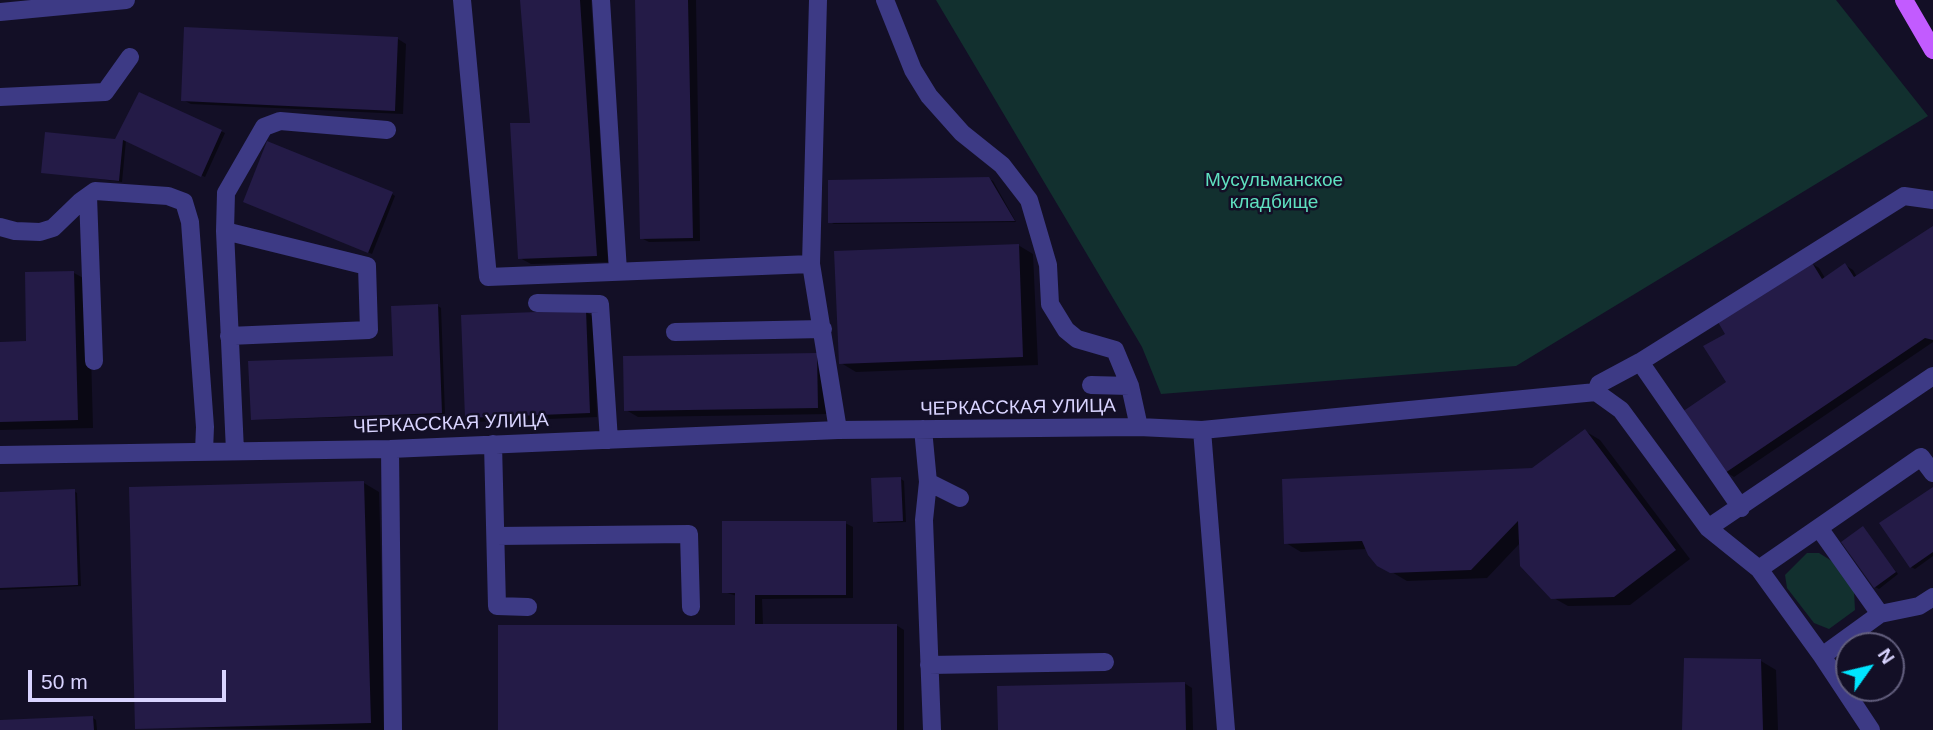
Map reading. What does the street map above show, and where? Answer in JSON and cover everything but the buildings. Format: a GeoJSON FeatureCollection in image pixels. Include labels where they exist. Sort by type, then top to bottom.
{"type":"FeatureCollection","features":[{"type":"Feature","properties":{"kind":"main road"},"geometry":{"type":"LineString","coordinates":[[1904,0],[1933,50]]}},
{"type":"Feature","properties":{"kind":"street"},"geometry":{"type":"LineString","coordinates":[[0,12],[126,0]]}},
{"type":"Feature","properties":{"kind":"street"},"geometry":{"type":"LineString","coordinates":[[462,0],[488,277],[811,264]]}},
{"type":"Feature","properties":{"kind":"street"},"geometry":{"type":"LineString","coordinates":[[601,0],[618,271]]}},
{"type":"Feature","properties":{"kind":"street"},"geometry":{"type":"LineString","coordinates":[[818,0],[811,264],[838,430]]}},
{"type":"Feature","properties":{"kind":"street"},"geometry":{"type":"LineString","coordinates":[[885,0],[913,70],[929,96],[962,133],[1002,165],[1029,200],[1048,265],[1049,304],[1066,330],[1077,339],[1115,350],[1130,386],[1139,427]]}},
{"type":"Feature","properties":{"kind":"street"},"geometry":{"type":"LineString","coordinates":[[0,97],[105,92],[130,57]]}},
{"type":"Feature","properties":{"kind":"street"},"geometry":{"type":"LineString","coordinates":[[235,451],[225,231],[226,194],[264,127],[280,121],[387,130]]}},
{"type":"Feature","properties":{"kind":"street"},"geometry":{"type":"LineString","coordinates":[[0,227],[15,231],[40,232],[53,228],[96,191],[157,195],[178,198],[184,202],[190,222],[205,427],[204,451]]}},
{"type":"Feature","properties":{"kind":"street"},"geometry":{"type":"LineString","coordinates":[[88,196],[94,361]]}},
{"type":"Feature","properties":{"kind":"street"},"geometry":{"type":"LineString","coordinates":[[1871,730],[1759,569],[1709,528],[1621,410],[1596,392],[1599,383],[1640,362],[1904,196],[1933,200]]}},
{"type":"Feature","properties":{"kind":"street"},"geometry":{"type":"LineString","coordinates":[[225,231],[367,266],[369,330],[229,336]]}},
{"type":"Feature","properties":{"kind":"street"},"geometry":{"type":"LineString","coordinates":[[537,303],[600,304],[609,440]]}},
{"type":"Feature","properties":{"kind":"street"},"geometry":{"type":"LineString","coordinates":[[675,332],[823,329]]}},
{"type":"Feature","properties":{"kind":"street"},"geometry":{"type":"LineString","coordinates":[[1640,362],[1741,508]]}},
{"type":"Feature","properties":{"kind":"street"},"geometry":{"type":"LineString","coordinates":[[1709,528],[1933,376]]}},
{"type":"Feature","properties":{"kind":"street"},"geometry":{"type":"LineString","coordinates":[[1091,385],[1130,386]]}},
{"type":"Feature","properties":{"kind":"street","name":"ЧЕРКАССКАЯ УЛИЦА"},"geometry":{"type":"LineString","coordinates":[[0,456],[390,449],[838,430],[1139,427],[1202,430],[1596,392]]}},
{"type":"Feature","properties":{"kind":"street"},"geometry":{"type":"LineString","coordinates":[[923,429],[929,482],[924,520],[932,730]]}},
{"type":"Feature","properties":{"kind":"street"},"geometry":{"type":"LineString","coordinates":[[1202,430],[1226,730]]}},
{"type":"Feature","properties":{"kind":"street"},"geometry":{"type":"LineString","coordinates":[[493,444],[497,607],[528,607]]}},
{"type":"Feature","properties":{"kind":"street"},"geometry":{"type":"LineString","coordinates":[[390,449],[394,730]]}},
{"type":"Feature","properties":{"kind":"street"},"geometry":{"type":"LineString","coordinates":[[1759,569],[1921,457],[1933,473]]}},
{"type":"Feature","properties":{"kind":"street"},"geometry":{"type":"LineString","coordinates":[[929,482],[960,498]]}},
{"type":"Feature","properties":{"kind":"street"},"geometry":{"type":"LineString","coordinates":[[1819,528],[1880,614]]}},
{"type":"Feature","properties":{"kind":"street"},"geometry":{"type":"LineString","coordinates":[[496,536],[688,534],[691,607]]}},
{"type":"Feature","properties":{"kind":"street"},"geometry":{"type":"LineString","coordinates":[[1822,656],[1880,614],[1919,606],[1933,597]]}},
{"type":"Feature","properties":{"kind":"street"},"geometry":{"type":"LineString","coordinates":[[929,665],[1105,663]]}},
{"type":"Feature","properties":{"kind":"green space","name":"Мусульманское кладбище"},"geometry":{"type":"Polygon","coordinates":[[[936,0],[1836,0],[1928,116],[1516,366],[1161,394],[1142,347],[936,0]]]}},
{"type":"Feature","properties":{"kind":"green space"},"geometry":{"type":"Polygon","coordinates":[[[1807,553],[1819,553],[1835,563],[1854,591],[1855,610],[1829,629],[1814,623],[1787,588],[1785,575],[1807,553]]]}}]}
